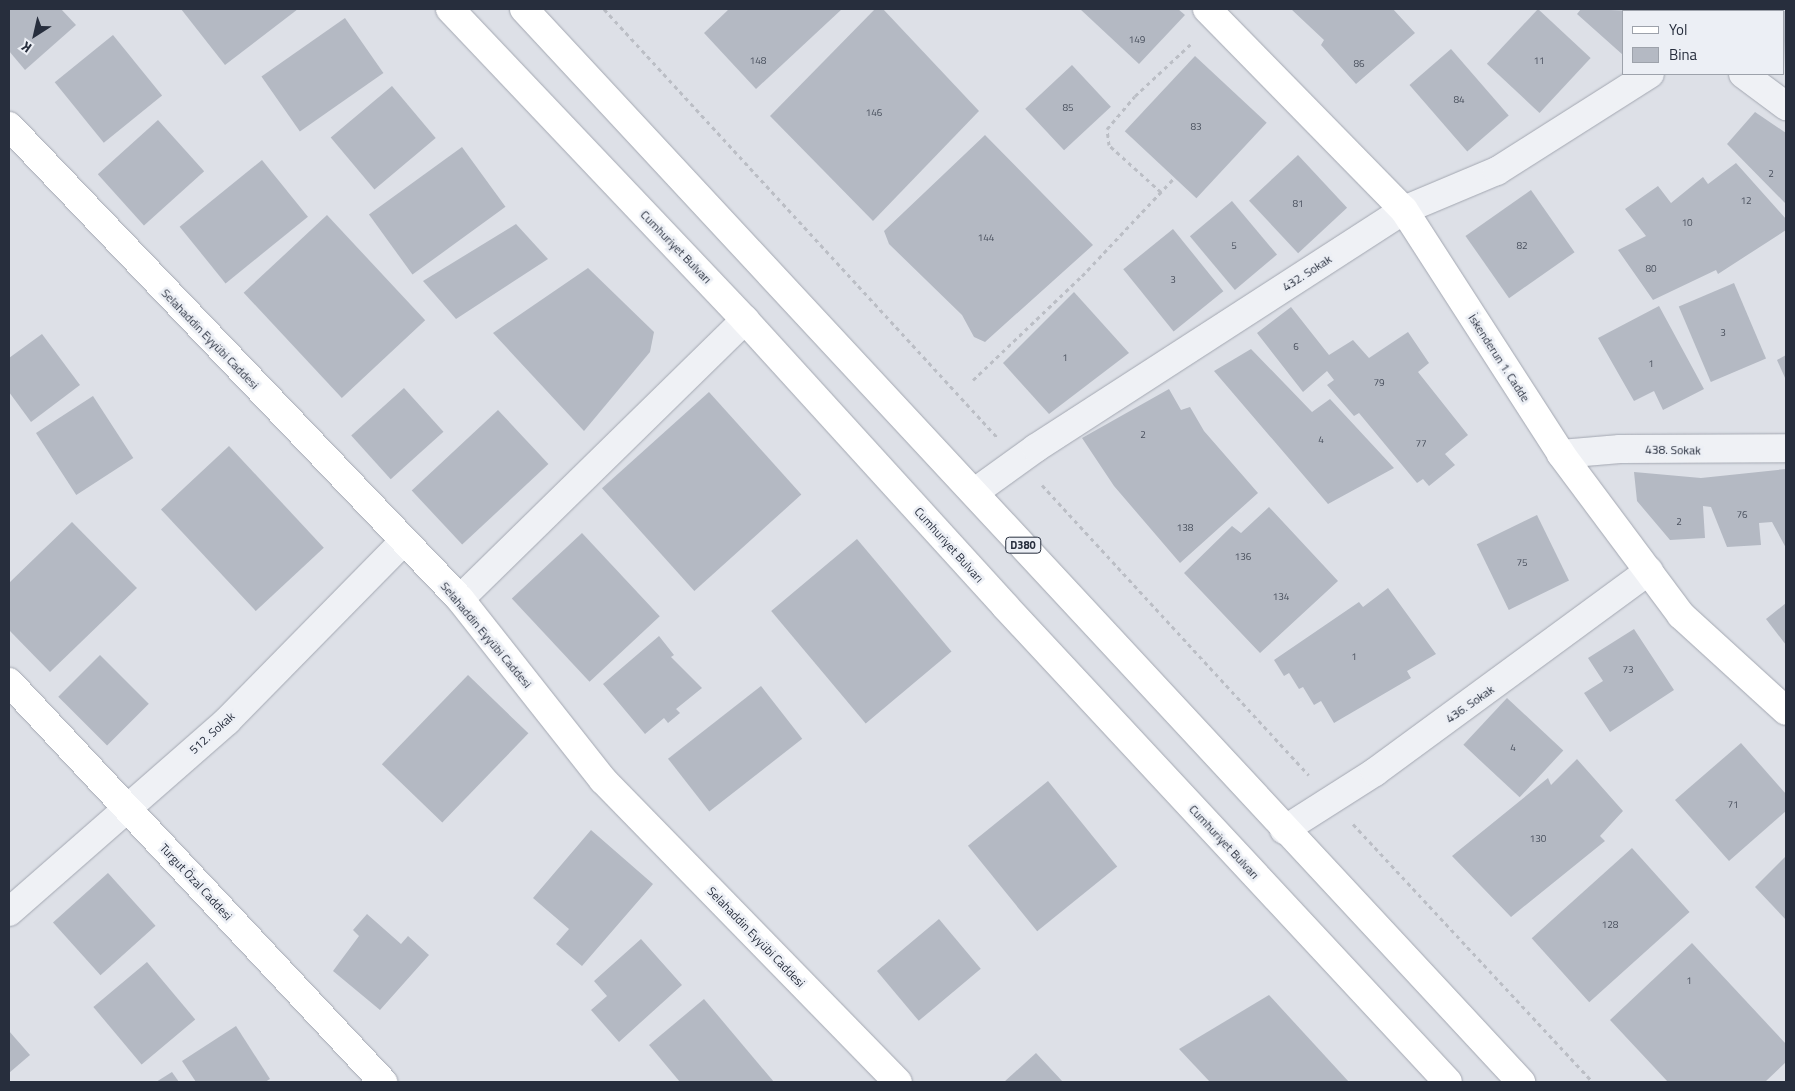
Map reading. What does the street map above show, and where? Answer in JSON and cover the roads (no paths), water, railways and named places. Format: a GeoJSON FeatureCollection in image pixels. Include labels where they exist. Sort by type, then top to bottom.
{"type":"FeatureCollection","features":[{"type":"Feature","properties":{"kind":"main road","name":"Cumhuriyet Bulvarı"},"geometry":{"type":"LineString","coordinates":[[450,9],[745,320],[1004,606],[1448,1082]]}},
{"type":"Feature","properties":{"kind":"main road","name":"D380"},"geometry":{"type":"LineString","coordinates":[[524,9],[975,492],[1284,830],[1521,1082]]}},
{"type":"Feature","properties":{"kind":"main road","name":"İskenderun 1. Cadde"},"geometry":{"type":"LineString","coordinates":[[1212,14],[1404,210],[1561,454],[1681,615],[1786,710]]}},
{"type":"Feature","properties":{"kind":"main road","name":"Selahaddin Eyyübi Caddesi"},"geometry":{"type":"LineString","coordinates":[[9,126],[403,542],[460,599],[603,780],[898,1082]]}},
{"type":"Feature","properties":{"kind":"main road","name":"Turgut Özal Caddesi"},"geometry":{"type":"LineString","coordinates":[[9,682],[383,1082]]}},
{"type":"Feature","properties":{"kind":"street","name":"432. Sokak"},"geometry":{"type":"LineString","coordinates":[[975,492],[1019,460],[1404,210],[1497,171],[1648,75]]}},
{"type":"Feature","properties":{"kind":"street"},"geometry":{"type":"LineString","coordinates":[[1744,75],[1786,106]]}},
{"type":"Feature","properties":{"kind":"street"},"geometry":{"type":"LineString","coordinates":[[460,599],[745,320]]}},
{"type":"Feature","properties":{"kind":"street","name":"438. Sokak"},"geometry":{"type":"LineString","coordinates":[[1561,454],[1620,449],[1786,448]]}},
{"type":"Feature","properties":{"kind":"street","name":"512. Sokak"},"geometry":{"type":"LineString","coordinates":[[9,912],[227,721],[403,542]]}},
{"type":"Feature","properties":{"kind":"street","name":"436. Sokak"},"geometry":{"type":"LineString","coordinates":[[1284,830],[1332,800],[1518,670],[1650,571]]}}]}
